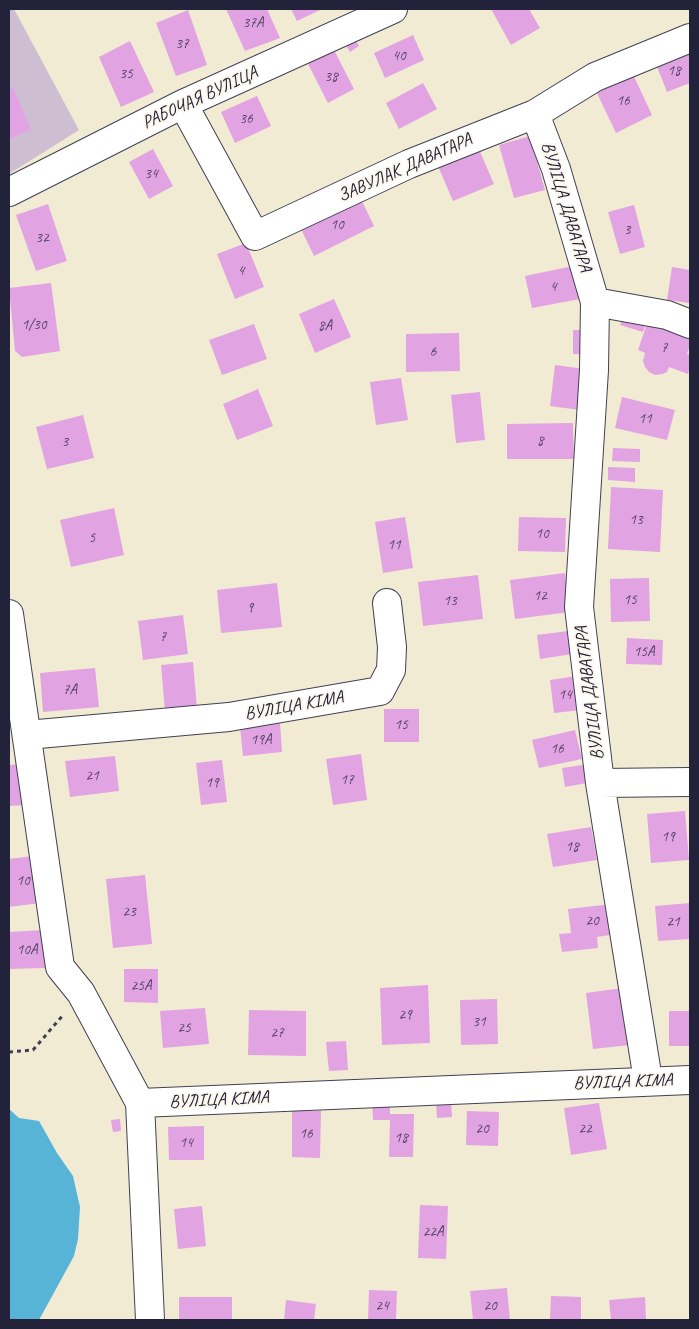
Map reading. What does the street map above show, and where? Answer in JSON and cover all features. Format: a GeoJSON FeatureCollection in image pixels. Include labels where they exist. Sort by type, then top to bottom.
{"type":"FeatureCollection","features":[{"type":"Feature","properties":{"kind":"street","name":"РАБОЧАЯ ВУЛІЦА"},"geometry":{"type":"LineString","coordinates":[[9,192],[183,104],[393,9]]}},
{"type":"Feature","properties":{"kind":"street","name":"ЗАВУЛАК ДАВАТАРА"},"geometry":{"type":"LineString","coordinates":[[183,104],[256,236],[409,164],[535,114],[595,78],[690,38]]}},
{"type":"Feature","properties":{"kind":"street","name":"ВУЛІЦА ДАВАТАРА"},"geometry":{"type":"LineString","coordinates":[[535,114],[556,169],[595,302],[594,370],[579,607],[600,783],[648,1080]]}},
{"type":"Feature","properties":{"kind":"street"},"geometry":{"type":"LineString","coordinates":[[595,302],[667,314],[690,324]]}},
{"type":"Feature","properties":{"kind":"street","name":"ВУЛІЦА КІМА"},"geometry":{"type":"LineString","coordinates":[[27,735],[229,717],[380,691],[391,670],[392,647],[387,602]]}},
{"type":"Feature","properties":{"kind":"street"},"geometry":{"type":"LineString","coordinates":[[9,614],[60,967],[81,993],[140,1103],[150,1320]]}},
{"type":"Feature","properties":{"kind":"street"},"geometry":{"type":"LineString","coordinates":[[600,783],[690,782]]}},
{"type":"Feature","properties":{"kind":"street","name":"ВУЛІЦА КІМА"},"geometry":{"type":"LineString","coordinates":[[140,1103],[648,1080],[690,1080]]}},
{"type":"Feature","properties":{"kind":"path"},"geometry":{"type":"LineString","coordinates":[[9,1052],[33,1050],[81,993]]}},
{"type":"Feature","properties":{"kind":"shaded area"},"geometry":{"type":"Polygon","coordinates":[[[9,9],[14,9],[79,130],[9,174],[9,9]]]}},
{"type":"Feature","properties":{"kind":"water"},"geometry":{"type":"Polygon","coordinates":[[[9,1109],[19,1118],[39,1121],[57,1153],[73,1176],[80,1207],[78,1239],[74,1256],[39,1320],[9,1320],[9,1109]]]}},
{"type":"Feature","properties":{"kind":"building"},"geometry":{"type":"Polygon","coordinates":[[[226,9],[267,9],[280,38],[245,51],[226,9]]]}},
{"type":"Feature","properties":{"kind":"building"},"geometry":{"type":"Polygon","coordinates":[[[291,9],[322,9],[297,21],[291,9]]]}},
{"type":"Feature","properties":{"kind":"building"},"geometry":{"type":"Polygon","coordinates":[[[491,9],[529,9],[540,28],[511,45],[491,9]]]}},
{"type":"Feature","properties":{"kind":"building"},"geometry":{"type":"Polygon","coordinates":[[[188,10],[207,65],[176,76],[156,23],[188,10]]]}},
{"type":"Feature","properties":{"kind":"building"},"geometry":{"type":"Polygon","coordinates":[[[350,31],[359,46],[350,52],[341,37],[350,31]]]}},
{"type":"Feature","properties":{"kind":"building"},"geometry":{"type":"Polygon","coordinates":[[[413,35],[424,60],[385,78],[374,53],[413,35]]]}},
{"type":"Feature","properties":{"kind":"building"},"geometry":{"type":"Polygon","coordinates":[[[130,41],[154,92],[121,107],[99,57],[130,41]]]}},
{"type":"Feature","properties":{"kind":"building"},"geometry":{"type":"Polygon","coordinates":[[[690,45],[690,83],[667,92],[654,59],[690,45]]]}},
{"type":"Feature","properties":{"kind":"building"},"geometry":{"type":"Polygon","coordinates":[[[334,50],[354,89],[328,103],[308,64],[334,50]]]}},
{"type":"Feature","properties":{"kind":"building"},"geometry":{"type":"Polygon","coordinates":[[[631,70],[652,115],[616,133],[594,87],[631,70]]]}},
{"type":"Feature","properties":{"kind":"building"},"geometry":{"type":"Polygon","coordinates":[[[423,83],[437,109],[399,129],[386,103],[423,83]]]}},
{"type":"Feature","properties":{"kind":"building"},"geometry":{"type":"Polygon","coordinates":[[[13,87],[31,130],[9,139],[9,89],[13,87]]]}},
{"type":"Feature","properties":{"kind":"building"},"geometry":{"type":"Polygon","coordinates":[[[257,96],[271,126],[235,143],[221,112],[257,96]]]}},
{"type":"Feature","properties":{"kind":"building"},"geometry":{"type":"Polygon","coordinates":[[[530,136],[545,190],[514,198],[499,145],[530,136]]]}},
{"type":"Feature","properties":{"kind":"building"},"geometry":{"type":"Polygon","coordinates":[[[478,147],[494,184],[453,201],[437,164],[478,147]]]}},
{"type":"Feature","properties":{"kind":"building"},"geometry":{"type":"Polygon","coordinates":[[[153,149],[173,186],[149,199],[129,162],[153,149]]]}},
{"type":"Feature","properties":{"kind":"building"},"geometry":{"type":"Polygon","coordinates":[[[359,195],[374,226],[314,256],[299,225],[359,195]]]}},
{"type":"Feature","properties":{"kind":"building"},"geometry":{"type":"Polygon","coordinates":[[[48,204],[67,261],[36,271],[16,215],[48,204]]]}},
{"type":"Feature","properties":{"kind":"building"},"geometry":{"type":"Polygon","coordinates":[[[634,205],[645,247],[620,254],[608,212],[634,205]]]}},
{"type":"Feature","properties":{"kind":"building"},"geometry":{"type":"Polygon","coordinates":[[[246,243],[264,287],[235,299],[217,254],[246,243]]]}},
{"type":"Feature","properties":{"kind":"building"},"geometry":{"type":"Polygon","coordinates":[[[573,266],[580,299],[532,308],[525,276],[573,266]]]}},
{"type":"Feature","properties":{"kind":"building"},"geometry":{"type":"Polygon","coordinates":[[[672,267],[690,270],[690,303],[667,300],[672,267]]]}},
{"type":"Feature","properties":{"kind":"building"},"geometry":{"type":"Polygon","coordinates":[[[51,283],[60,351],[22,357],[15,351],[9,288],[51,283]]]}},
{"type":"Feature","properties":{"kind":"building"},"geometry":{"type":"Polygon","coordinates":[[[334,299],[351,337],[315,353],[299,314],[334,299]]]}},
{"type":"Feature","properties":{"kind":"building"},"geometry":{"type":"Polygon","coordinates":[[[625,311],[648,318],[643,332],[620,325],[625,311]]]}},
{"type":"Feature","properties":{"kind":"building"},"geometry":{"type":"Polygon","coordinates":[[[649,318],[690,332],[690,345],[687,354],[690,355],[688,374],[669,367],[667,372],[655,375],[645,367],[643,361],[645,353],[638,350],[649,318]]]}},
{"type":"Feature","properties":{"kind":"building"},"geometry":{"type":"Polygon","coordinates":[[[254,324],[267,359],[222,375],[209,340],[254,324]]]}},
{"type":"Feature","properties":{"kind":"building"},"geometry":{"type":"Polygon","coordinates":[[[573,330],[585,330],[585,354],[573,354],[573,330]]]}},
{"type":"Feature","properties":{"kind":"building"},"geometry":{"type":"Polygon","coordinates":[[[459,333],[460,371],[406,372],[406,334],[459,333]]]}},
{"type":"Feature","properties":{"kind":"building"},"geometry":{"type":"Polygon","coordinates":[[[555,365],[585,369],[580,410],[550,406],[555,365]]]}},
{"type":"Feature","properties":{"kind":"building"},"geometry":{"type":"Polygon","coordinates":[[[401,378],[408,420],[376,425],[370,382],[401,378]]]}},
{"type":"Feature","properties":{"kind":"building"},"geometry":{"type":"Polygon","coordinates":[[[258,389],[273,426],[237,440],[223,404],[258,389]]]}},
{"type":"Feature","properties":{"kind":"building"},"geometry":{"type":"Polygon","coordinates":[[[480,392],[485,440],[456,443],[451,395],[480,392]]]}},
{"type":"Feature","properties":{"kind":"building"},"geometry":{"type":"Polygon","coordinates":[[[622,397],[675,410],[667,440],[615,428],[622,397]]]}},
{"type":"Feature","properties":{"kind":"building"},"geometry":{"type":"Polygon","coordinates":[[[83,415],[94,458],[47,469],[36,427],[83,415]]]}},
{"type":"Feature","properties":{"kind":"building"},"geometry":{"type":"Polygon","coordinates":[[[573,423],[574,459],[507,459],[507,424],[573,423]]]}},
{"type":"Feature","properties":{"kind":"building"},"geometry":{"type":"Polygon","coordinates":[[[613,448],[640,449],[640,462],[612,461],[613,448]]]}},
{"type":"Feature","properties":{"kind":"building"},"geometry":{"type":"Polygon","coordinates":[[[608,467],[635,468],[635,482],[608,480],[608,467]]]}},
{"type":"Feature","properties":{"kind":"building"},"geometry":{"type":"Polygon","coordinates":[[[611,487],[663,490],[660,552],[608,549],[611,487]]]}},
{"type":"Feature","properties":{"kind":"building"},"geometry":{"type":"Polygon","coordinates":[[[114,508],[124,555],[71,567],[60,520],[114,508]]]}},
{"type":"Feature","properties":{"kind":"building"},"geometry":{"type":"Polygon","coordinates":[[[405,517],[413,568],[383,573],[375,522],[405,517]]]}},
{"type":"Feature","properties":{"kind":"building"},"geometry":{"type":"Polygon","coordinates":[[[519,517],[566,518],[565,552],[518,551],[519,517]]]}},
{"type":"Feature","properties":{"kind":"building"},"geometry":{"type":"Polygon","coordinates":[[[565,573],[570,612],[515,619],[510,580],[565,573]]]}},
{"type":"Feature","properties":{"kind":"building"},"geometry":{"type":"Polygon","coordinates":[[[478,575],[483,619],[423,626],[418,582],[478,575]]]}},
{"type":"Feature","properties":{"kind":"building"},"geometry":{"type":"Polygon","coordinates":[[[649,578],[650,621],[611,622],[610,579],[649,578]]]}},
{"type":"Feature","properties":{"kind":"building"},"geometry":{"type":"Polygon","coordinates":[[[277,583],[282,627],[221,633],[217,590],[277,583]]]}},
{"type":"Feature","properties":{"kind":"building"},"geometry":{"type":"Polygon","coordinates":[[[183,615],[188,654],[143,660],[138,621],[183,615]]]}},
{"type":"Feature","properties":{"kind":"building"},"geometry":{"type":"Polygon","coordinates":[[[568,631],[572,654],[540,659],[537,635],[568,631]]]}},
{"type":"Feature","properties":{"kind":"building"},"geometry":{"type":"Polygon","coordinates":[[[627,638],[663,640],[662,665],[626,664],[627,638]]]}},
{"type":"Feature","properties":{"kind":"building"},"geometry":{"type":"Polygon","coordinates":[[[193,662],[197,708],[165,711],[161,665],[193,662]]]}},
{"type":"Feature","properties":{"kind":"building"},"geometry":{"type":"Polygon","coordinates":[[[95,668],[99,707],[43,712],[40,673],[95,668]]]}},
{"type":"Feature","properties":{"kind":"building"},"geometry":{"type":"Polygon","coordinates":[[[577,676],[581,710],[554,713],[550,680],[577,676]]]}},
{"type":"Feature","properties":{"kind":"building"},"geometry":{"type":"Polygon","coordinates":[[[384,709],[419,709],[419,742],[384,742],[384,709]]]}},
{"type":"Feature","properties":{"kind":"building"},"geometry":{"type":"Polygon","coordinates":[[[280,723],[282,752],[243,756],[240,727],[280,723]]]}},
{"type":"Feature","properties":{"kind":"building"},"geometry":{"type":"Polygon","coordinates":[[[575,730],[582,759],[539,768],[532,740],[575,730]]]}},
{"type":"Feature","properties":{"kind":"building"},"geometry":{"type":"Polygon","coordinates":[[[361,754],[367,800],[333,805],[326,759],[361,754]]]}},
{"type":"Feature","properties":{"kind":"building"},"geometry":{"type":"Polygon","coordinates":[[[115,756],[119,791],[70,797],[65,761],[115,756]]]}},
{"type":"Feature","properties":{"kind":"building"},"geometry":{"type":"Polygon","coordinates":[[[222,760],[227,802],[201,805],[196,763],[222,760]]]}},
{"type":"Feature","properties":{"kind":"building"},"geometry":{"type":"Polygon","coordinates":[[[24,764],[26,805],[9,806],[9,765],[24,764]]]}},
{"type":"Feature","properties":{"kind":"building"},"geometry":{"type":"Polygon","coordinates":[[[589,764],[592,782],[565,787],[562,768],[589,764]]]}},
{"type":"Feature","properties":{"kind":"building"},"geometry":{"type":"Polygon","coordinates":[[[685,811],[689,860],[651,863],[647,814],[685,811]]]}},
{"type":"Feature","properties":{"kind":"building"},"geometry":{"type":"Polygon","coordinates":[[[591,827],[597,860],[553,867],[547,834],[591,827]]]}},
{"type":"Feature","properties":{"kind":"building"},"geometry":{"type":"Polygon","coordinates":[[[33,856],[40,903],[9,907],[9,859],[33,856]]]}},
{"type":"Feature","properties":{"kind":"building"},"geometry":{"type":"Polygon","coordinates":[[[145,875],[152,944],[113,948],[106,879],[145,875]]]}},
{"type":"Feature","properties":{"kind":"building"},"geometry":{"type":"Polygon","coordinates":[[[690,903],[690,939],[658,941],[655,906],[690,903]]]}},
{"type":"Feature","properties":{"kind":"building"},"geometry":{"type":"Polygon","coordinates":[[[612,904],[616,934],[597,937],[598,948],[562,952],[559,934],[571,933],[568,909],[612,904]]]}},
{"type":"Feature","properties":{"kind":"building"},"geometry":{"type":"Polygon","coordinates":[[[44,930],[45,968],[9,969],[9,932],[44,930]]]}},
{"type":"Feature","properties":{"kind":"building"},"geometry":{"type":"Polygon","coordinates":[[[124,969],[158,969],[158,1003],[124,1002],[124,969]]]}},
{"type":"Feature","properties":{"kind":"building"},"geometry":{"type":"Polygon","coordinates":[[[428,985],[430,1043],[382,1045],[380,988],[428,985]]]}},
{"type":"Feature","properties":{"kind":"building"},"geometry":{"type":"Polygon","coordinates":[[[623,988],[630,1045],[593,1049],[586,993],[623,988]]]}},
{"type":"Feature","properties":{"kind":"building"},"geometry":{"type":"Polygon","coordinates":[[[497,999],[498,1044],[461,1045],[460,1000],[497,999]]]}},
{"type":"Feature","properties":{"kind":"building"},"geometry":{"type":"Polygon","coordinates":[[[205,1008],[209,1044],[163,1048],[160,1011],[205,1008]]]}},
{"type":"Feature","properties":{"kind":"building"},"geometry":{"type":"Polygon","coordinates":[[[249,1010],[306,1011],[306,1056],[248,1055],[249,1010]]]}},
{"type":"Feature","properties":{"kind":"building"},"geometry":{"type":"Polygon","coordinates":[[[669,1011],[690,1011],[690,1046],[669,1046],[669,1011]]]}},
{"type":"Feature","properties":{"kind":"building"},"geometry":{"type":"Polygon","coordinates":[[[346,1041],[348,1070],[329,1071],[326,1042],[346,1041]]]}},
{"type":"Feature","properties":{"kind":"building"},"geometry":{"type":"Polygon","coordinates":[[[372,1100],[390,1101],[390,1114],[414,1114],[413,1157],[389,1157],[390,1120],[373,1120],[372,1100]]]}},
{"type":"Feature","properties":{"kind":"building"},"geometry":{"type":"Polygon","coordinates":[[[451,1100],[452,1117],[437,1118],[436,1101],[451,1100]]]}},
{"type":"Feature","properties":{"kind":"building"},"geometry":{"type":"Polygon","coordinates":[[[599,1103],[607,1149],[571,1155],[564,1108],[599,1103]]]}},
{"type":"Feature","properties":{"kind":"building"},"geometry":{"type":"Polygon","coordinates":[[[292,1111],[321,1111],[320,1158],[292,1157],[292,1111]]]}},
{"type":"Feature","properties":{"kind":"building"},"geometry":{"type":"Polygon","coordinates":[[[467,1111],[499,1112],[498,1146],[466,1145],[467,1111]]]}},
{"type":"Feature","properties":{"kind":"building"},"geometry":{"type":"Polygon","coordinates":[[[120,1119],[121,1131],[113,1132],[111,1120],[120,1119]]]}},
{"type":"Feature","properties":{"kind":"building"},"geometry":{"type":"Polygon","coordinates":[[[204,1126],[204,1160],[169,1160],[168,1127],[204,1126]]]}},
{"type":"Feature","properties":{"kind":"building"},"geometry":{"type":"Polygon","coordinates":[[[420,1205],[448,1206],[446,1259],[418,1258],[420,1205]]]}},
{"type":"Feature","properties":{"kind":"building"},"geometry":{"type":"Polygon","coordinates":[[[202,1206],[206,1246],[178,1249],[174,1209],[202,1206]]]}},
{"type":"Feature","properties":{"kind":"building"},"geometry":{"type":"Polygon","coordinates":[[[507,1288],[510,1320],[473,1320],[470,1291],[507,1288]]]}},
{"type":"Feature","properties":{"kind":"building"},"geometry":{"type":"Polygon","coordinates":[[[369,1290],[397,1291],[396,1320],[368,1320],[369,1290]]]}},
{"type":"Feature","properties":{"kind":"building"},"geometry":{"type":"Polygon","coordinates":[[[551,1296],[581,1297],[581,1320],[550,1320],[551,1296]]]}},
{"type":"Feature","properties":{"kind":"building"},"geometry":{"type":"Polygon","coordinates":[[[179,1297],[232,1297],[232,1320],[179,1320],[179,1297]]]}},
{"type":"Feature","properties":{"kind":"building"},"geometry":{"type":"Polygon","coordinates":[[[645,1297],[646,1320],[611,1320],[609,1300],[645,1297]]]}},
{"type":"Feature","properties":{"kind":"building"},"geometry":{"type":"Polygon","coordinates":[[[286,1300],[316,1304],[314,1320],[284,1320],[286,1300]]]}}]}
